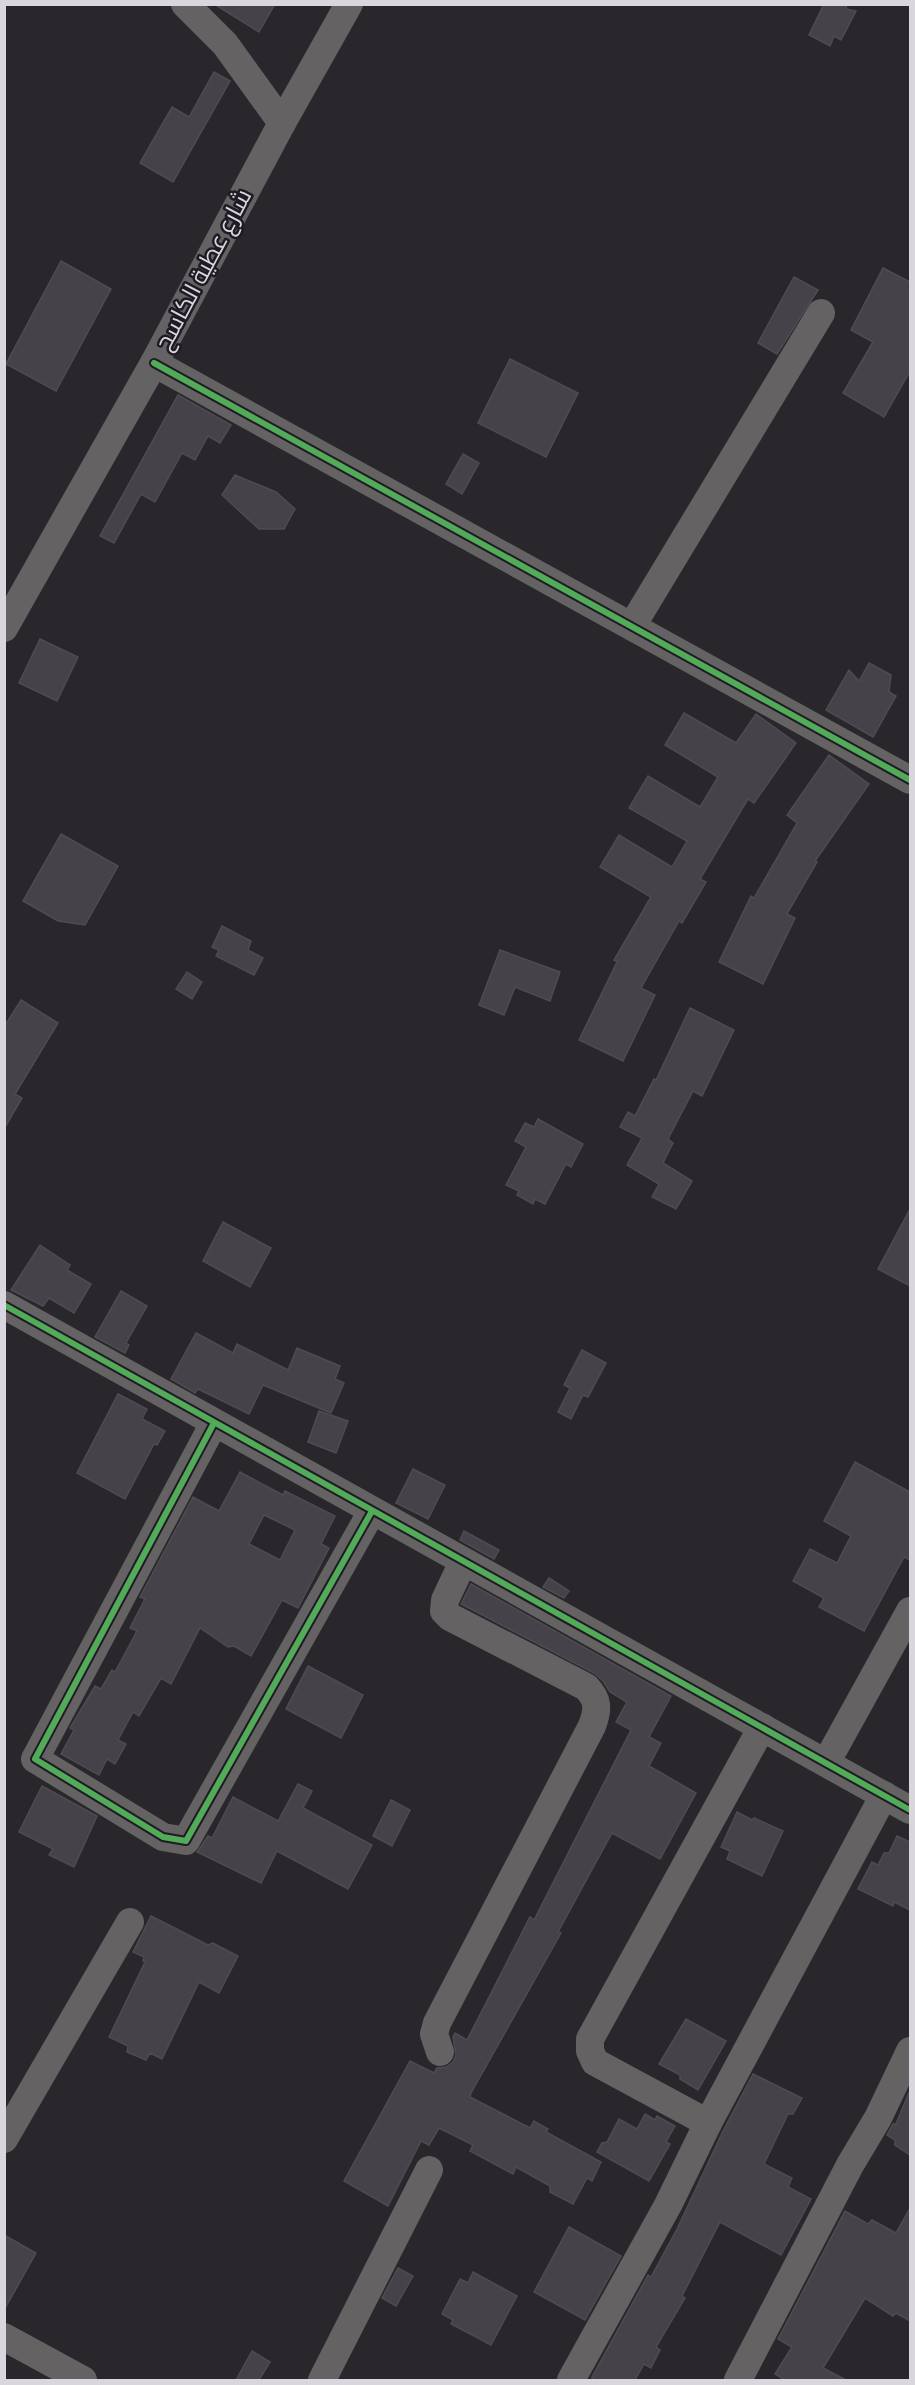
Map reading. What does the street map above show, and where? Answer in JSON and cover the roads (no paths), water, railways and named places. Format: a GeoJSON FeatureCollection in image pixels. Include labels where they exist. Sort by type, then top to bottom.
{"type":"FeatureCollection","features":[{"type":"Feature","properties":{"kind":"street"},"geometry":{"type":"LineString","coordinates":[[185,4],[225,44],[282,123]]}},
{"type":"Feature","properties":{"kind":"street","name":"شارع عطية الكاسح"},"geometry":{"type":"LineString","coordinates":[[4,628],[154,363],[282,123],[349,4]]}},
{"type":"Feature","properties":{"kind":"street"},"geometry":{"type":"LineString","coordinates":[[632,626],[821,314]]}},
{"type":"Feature","properties":{"kind":"street"},"geometry":{"type":"LineString","coordinates":[[154,363],[910,780]]}},
{"type":"Feature","properties":{"kind":"street"},"geometry":{"type":"LineString","coordinates":[[4,1305],[910,1810]]}},
{"type":"Feature","properties":{"kind":"street"},"geometry":{"type":"LineString","coordinates":[[214,1423],[35,1759],[163,1837],[186,1841],[372,1511]]}},
{"type":"Feature","properties":{"kind":"street"},"geometry":{"type":"LineString","coordinates":[[440,2052],[434,2034],[437,2023],[592,1726],[597,1706],[595,1696],[586,1687],[450,1617],[444,1611],[445,1600],[463,1562]]}},
{"type":"Feature","properties":{"kind":"street"},"geometry":{"type":"LineString","coordinates":[[826,1763],[910,1611]]}},
{"type":"Feature","properties":{"kind":"street"},"geometry":{"type":"LineString","coordinates":[[708,2123],[595,2062],[590,2051],[590,2039],[762,1727]]}},
{"type":"Feature","properties":{"kind":"street"},"geometry":{"type":"LineString","coordinates":[[571,2380],[668,2205],[708,2123],[884,1795]]}},
{"type":"Feature","properties":{"kind":"street"},"geometry":{"type":"LineString","coordinates":[[4,2139],[130,1922]]}},
{"type":"Feature","properties":{"kind":"street"},"geometry":{"type":"LineString","coordinates":[[738,2380],[850,2165],[878,2118],[910,2051]]}},
{"type":"Feature","properties":{"kind":"street"},"geometry":{"type":"LineString","coordinates":[[322,2380],[429,2170]]}},
{"type":"Feature","properties":{"kind":"street"},"geometry":{"type":"LineString","coordinates":[[4,2337],[83,2380]]}}]}
